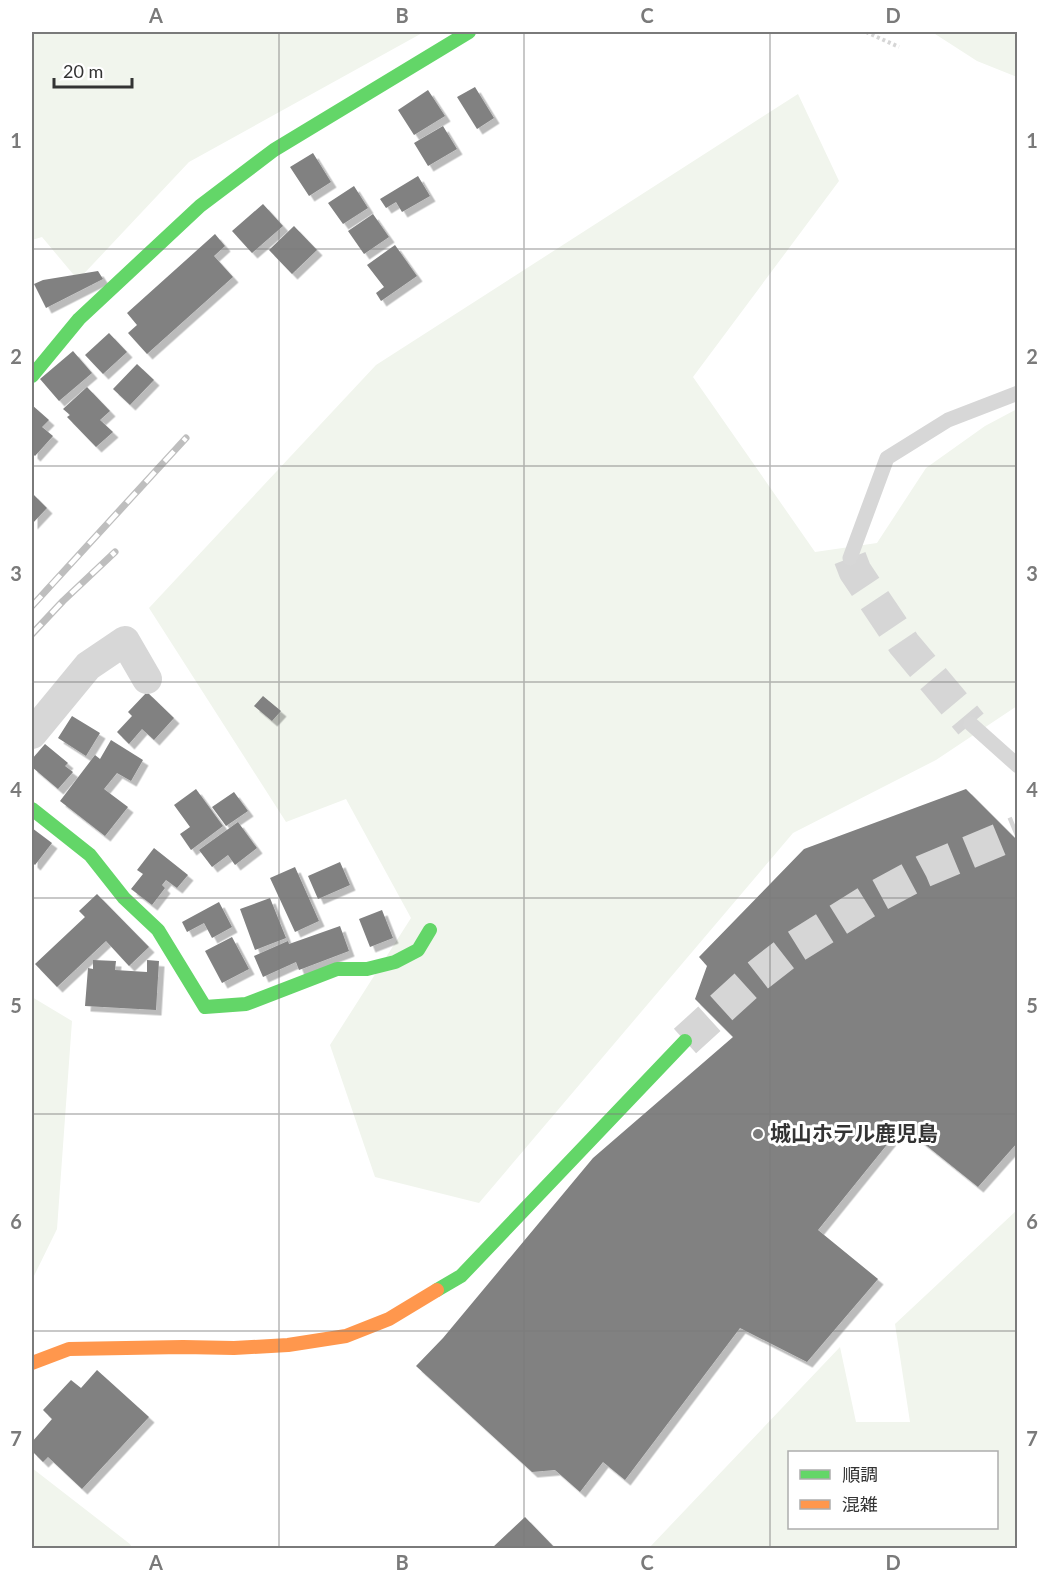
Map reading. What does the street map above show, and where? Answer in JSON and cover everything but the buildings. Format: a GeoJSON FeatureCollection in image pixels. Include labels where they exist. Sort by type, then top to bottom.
{"type":"FeatureCollection","features":[{"type":"Feature","properties":{"kind":"street"},"geometry":{"type":"LineString","coordinates":[[32,376],[79,319],[200,206],[274,150],[469,32]]}},
{"type":"Feature","properties":{"kind":"street"},"geometry":{"type":"LineString","coordinates":[[32,734],[88,666],[125,641],[147,679]]}},
{"type":"Feature","properties":{"kind":"street"},"geometry":{"type":"LineString","coordinates":[[32,809],[90,855],[124,898],[158,930],[205,1007],[246,1004],[337,969],[367,969],[395,962],[418,950],[430,930]]}},
{"type":"Feature","properties":{"kind":"street"},"geometry":{"type":"LineString","coordinates":[[32,1364],[69,1349],[234,1348],[288,1345],[346,1336],[389,1319],[461,1276],[685,1041]]}},
{"type":"Feature","properties":{"kind":"lane"},"geometry":{"type":"LineString","coordinates":[[850,558],[887,458],[948,420],[1017,393]]}},
{"type":"Feature","properties":{"kind":"lane"},"geometry":{"type":"LineString","coordinates":[[971,724],[1017,766]]}},
{"type":"Feature","properties":{"kind":"path"},"geometry":{"type":"LineString","coordinates":[[866,32],[899,47]]}},
{"type":"Feature","properties":{"kind":"shaded area"},"geometry":{"type":"Polygon","coordinates":[[[32,32],[424,32],[189,162],[78,280],[42,237],[32,240],[32,32]]]}},
{"type":"Feature","properties":{"kind":"shaded area"},"geometry":{"type":"Polygon","coordinates":[[[932,32],[1017,32],[1017,77],[977,61],[932,32]]]}},
{"type":"Feature","properties":{"kind":"shaded area"},"geometry":{"type":"Polygon","coordinates":[[[798,94],[839,181],[693,377],[815,552],[877,543],[926,468],[985,426],[1017,409],[1017,706],[936,760],[793,833],[479,1203],[375,1177],[330,1045],[411,918],[346,799],[286,822],[149,608],[376,365],[798,94]]]}},
{"type":"Feature","properties":{"kind":"shaded area"},"geometry":{"type":"Polygon","coordinates":[[[32,997],[72,1021],[57,1229],[32,1280],[32,997]]]}},
{"type":"Feature","properties":{"kind":"shaded area"},"geometry":{"type":"Polygon","coordinates":[[[1017,1210],[1017,1548],[649,1548],[840,1347],[856,1422],[910,1422],[895,1324],[1017,1210]]]}},
{"type":"Feature","properties":{"kind":"shaded area"},"geometry":{"type":"Polygon","coordinates":[[[32,1468],[130,1544],[132,1548],[32,1548],[32,1468]]]}},
{"type":"Feature","properties":{"kind":"tunnel"},"geometry":{"type":"LineString","coordinates":[[850,558],[855,571],[904,644],[971,724]]}},
{"type":"Feature","properties":{"kind":"tunnel"},"geometry":{"type":"LineString","coordinates":[[685,1041],[752,980],[793,948],[870,900],[924,871],[1018,832]]}},
{"type":"Feature","properties":{"kind":"railway"},"geometry":{"type":"LineString","coordinates":[[32,606],[186,438]]}},
{"type":"Feature","properties":{"kind":"railway"},"geometry":{"type":"LineString","coordinates":[[32,634],[115,552]]}},
{"type":"Feature","properties":{"kind":"traffic: fast"},"geometry":{"type":"LineString","coordinates":[[32,376],[79,319],[200,206],[274,150],[469,32]]}},
{"type":"Feature","properties":{"kind":"traffic: fast"},"geometry":{"type":"LineString","coordinates":[[32,809],[90,855],[124,898],[158,930],[205,1007],[246,1004],[337,969],[367,969],[395,962],[418,950],[430,930]]}},
{"type":"Feature","properties":{"kind":"traffic: fast"},"geometry":{"type":"LineString","coordinates":[[437,1290],[461,1276],[685,1041]]}},
{"type":"Feature","properties":{"kind":"traffic: slow"},"geometry":{"type":"LineString","coordinates":[[32,1363],[69,1349],[234,1348],[288,1345],[346,1336],[389,1319],[437,1290]]}},
{"type":"Feature","properties":{"kind":"place","name":"城山ホテル鹿児島"},"geometry":{"type":"Point","coordinates":[758,1134]}}]}
